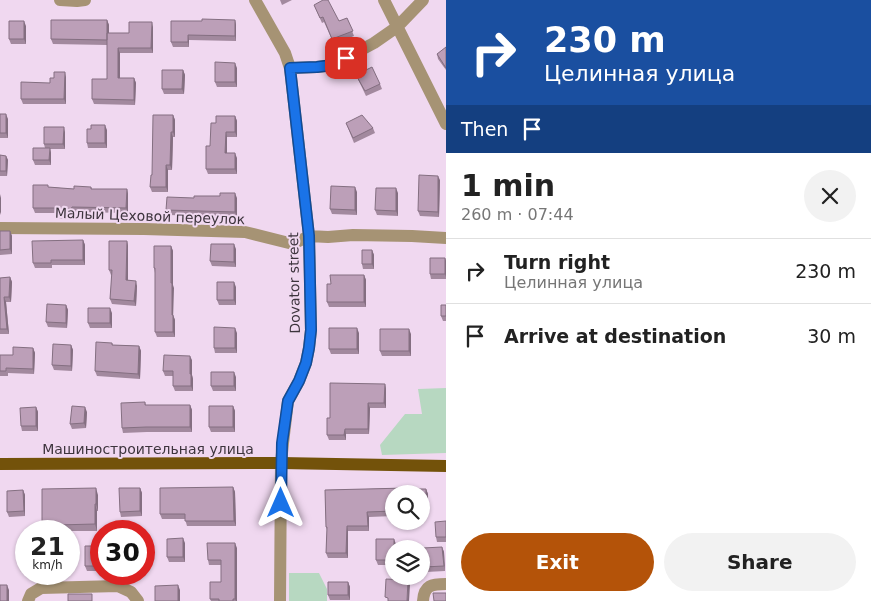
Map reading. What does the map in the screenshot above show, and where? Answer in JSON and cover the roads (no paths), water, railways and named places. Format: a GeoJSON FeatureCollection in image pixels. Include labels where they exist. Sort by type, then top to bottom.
{"type":"FeatureCollection","features":[{"type":"Feature","properties":{"kind":"main road","name":"Машиностроительная улица"},"geometry":{"type":"LineString","coordinates":[[0,464],[281,463],[446,466]]}},
{"type":"Feature","properties":{"kind":"street"},"geometry":{"type":"LineString","coordinates":[[60,0],[85,0]]}},
{"type":"Feature","properties":{"kind":"street","name":"Dovator street"},"geometry":{"type":"LineString","coordinates":[[255,0],[285,53],[290,68],[309,236],[311,312],[309,348],[299,381],[288,401],[282,443],[280,601]]}},
{"type":"Feature","properties":{"kind":"street"},"geometry":{"type":"LineString","coordinates":[[384,0],[446,124]]}},
{"type":"Feature","properties":{"kind":"street"},"geometry":{"type":"LineString","coordinates":[[290,68],[333,65],[374,43],[397,27],[423,0]]}},
{"type":"Feature","properties":{"kind":"street","name":"Малый Цеховой переулок"},"geometry":{"type":"LineString","coordinates":[[0,228],[245,232],[294,244],[309,236],[353,235],[446,238]]}},
{"type":"Feature","properties":{"kind":"street"},"geometry":{"type":"LineString","coordinates":[[423,601],[425,590],[429,586],[446,584]]}},
{"type":"Feature","properties":{"kind":"street"},"geometry":{"type":"LineString","coordinates":[[28,601],[31,594],[41,588],[118,586],[131,592],[138,601]]}}]}
